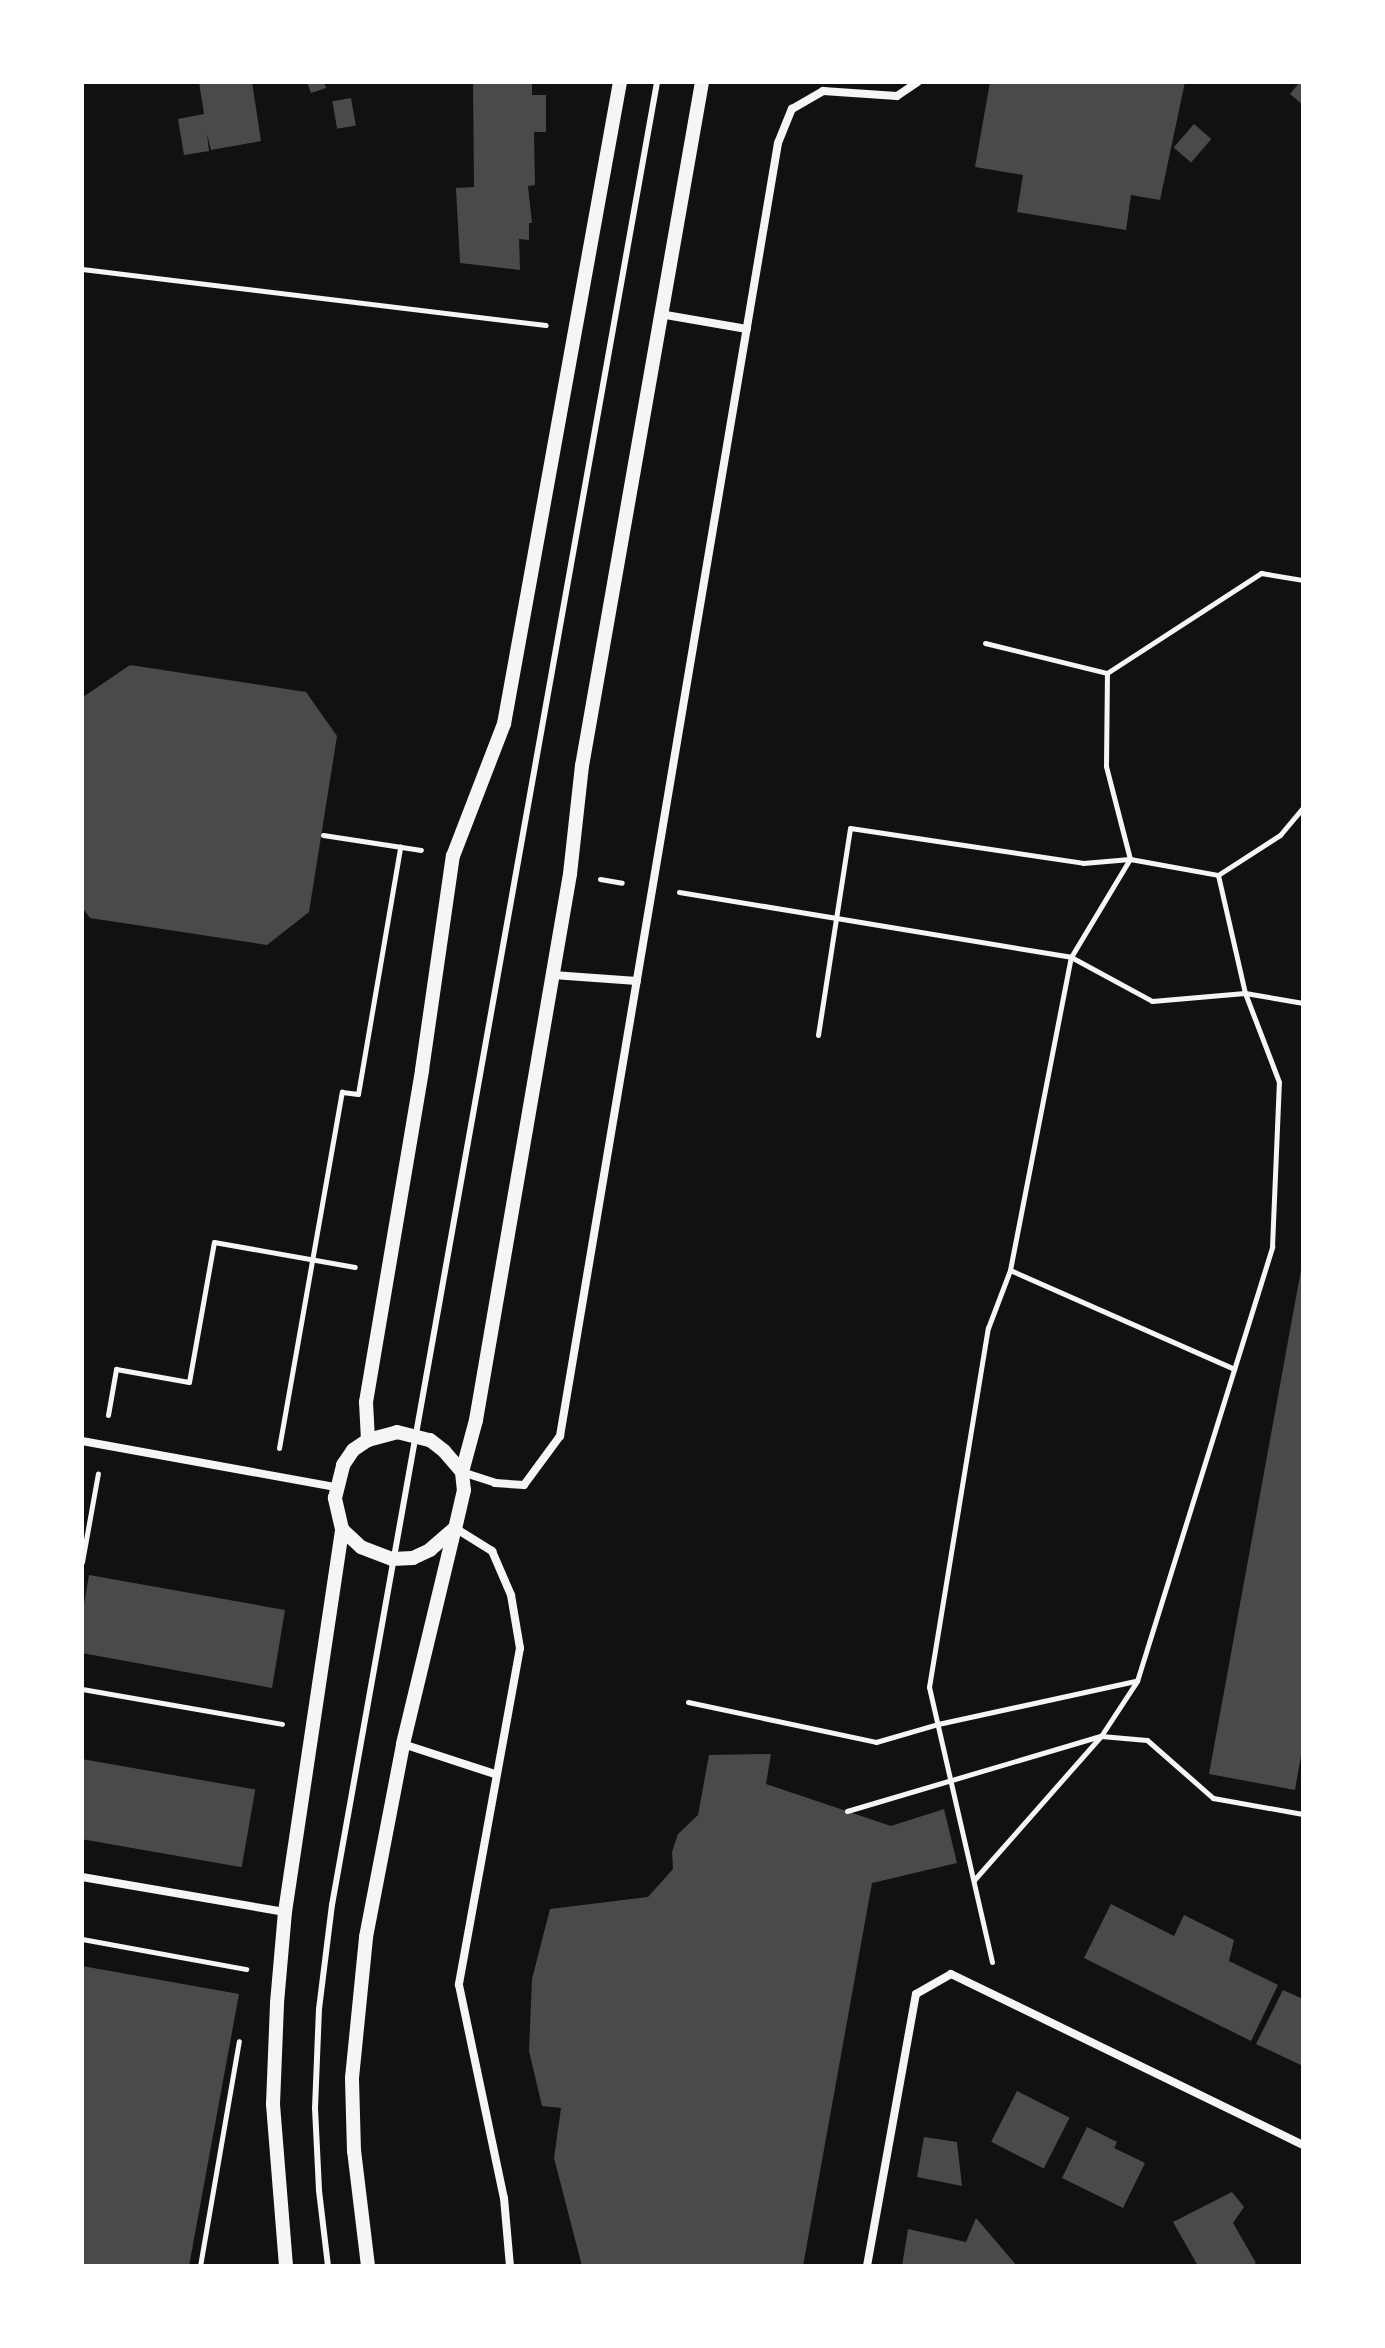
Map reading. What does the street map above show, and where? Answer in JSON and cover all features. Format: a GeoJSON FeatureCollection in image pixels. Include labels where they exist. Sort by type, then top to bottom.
{"type":"FeatureCollection","features":[{"type":"Feature","properties":{"kind":"street"},"geometry":{"type":"LineString","coordinates":[[368,1440],[366,1402],[453,856],[504,724],[620,82]]}},
{"type":"Feature","properties":{"kind":"street"},"geometry":{"type":"LineString","coordinates":[[368,2266],[354,2151],[352,2078],[366,1937],[403,1744],[462,1510],[462,1472],[476,1420],[553,975],[570,874],[582,766],[702,82]]}},
{"type":"Feature","properties":{"kind":"street"},"geometry":{"type":"LineString","coordinates":[[286,2266],[273,2104],[277,2003],[285,1912],[342,1529],[336,1487],[343,1465],[353,1450],[368,1440],[397,1432],[414,1434],[444,1451],[462,1472],[495,1483],[524,1485],[560,1436],[778,143],[792,109],[823,91],[897,96],[918,82]]}},
{"type":"Feature","properties":{"kind":"street"},"geometry":{"type":"LineString","coordinates":[[659,314],[747,329]]}},
{"type":"Feature","properties":{"kind":"street"},"geometry":{"type":"LineString","coordinates":[[553,975],[637,981]]}},
{"type":"Feature","properties":{"kind":"street"},"geometry":{"type":"LineString","coordinates":[[82,1441],[336,1487]]}},
{"type":"Feature","properties":{"kind":"street"},"geometry":{"type":"LineString","coordinates":[[342,1529],[361,1547],[392,1559],[413,1558],[430,1550],[455,1528]]}},
{"type":"Feature","properties":{"kind":"street"},"geometry":{"type":"LineString","coordinates":[[455,1528],[492,1551],[511,1595],[520,1648],[459,1985],[504,2198],[510,2266]]}},
{"type":"Feature","properties":{"kind":"street"},"geometry":{"type":"LineString","coordinates":[[403,1744],[495,1774]]}},
{"type":"Feature","properties":{"kind":"street"},"geometry":{"type":"LineString","coordinates":[[82,1877],[285,1912]]}},
{"type":"Feature","properties":{"kind":"street"},"geometry":{"type":"LineString","coordinates":[[867,2266],[916,1994],[951,1974],[1303,2145]]}},
{"type":"Feature","properties":{"kind":"lane"},"geometry":{"type":"LineString","coordinates":[[328,2266],[319,2190],[315,2108],[319,2009],[332,1905],[657,82]]}},
{"type":"Feature","properties":{"kind":"path"},"geometry":{"type":"LineString","coordinates":[[82,269],[576,329]]}},
{"type":"Feature","properties":{"kind":"path"},"geometry":{"type":"LineString","coordinates":[[985,643],[1107,673],[1261,573],[1303,580]]}},
{"type":"Feature","properties":{"kind":"path"},"geometry":{"type":"LineString","coordinates":[[1001,1998],[929,1687],[988,1328],[1010,1270],[1071,957],[1130,859],[1106,766],[1107,673]]}},
{"type":"Feature","properties":{"kind":"path"},"geometry":{"type":"LineString","coordinates":[[818,1035],[839,917],[850,828],[1083,863],[1130,859],[1218,875],[1280,835],[1303,808]]}},
{"type":"Feature","properties":{"kind":"path"},"geometry":{"type":"LineString","coordinates":[[274,1476],[342,1092],[358,1094],[400,847]]}},
{"type":"Feature","properties":{"kind":"path"},"geometry":{"type":"LineString","coordinates":[[973,1880],[1101,1736],[1137,1681],[1272,1247],[1279,1082],[1245,993],[1218,875]]}},
{"type":"Feature","properties":{"kind":"path"},"geometry":{"type":"LineString","coordinates":[[839,917],[1071,957],[1152,1001],[1245,993],[1303,1003]]}},
{"type":"Feature","properties":{"kind":"path"},"geometry":{"type":"LineString","coordinates":[[82,1562],[116,1369],[189,1382],[214,1242],[388,1273]]}},
{"type":"Feature","properties":{"kind":"path"},"geometry":{"type":"LineString","coordinates":[[1010,1270],[1234,1369]]}},
{"type":"Feature","properties":{"kind":"path"},"geometry":{"type":"LineString","coordinates":[[688,1702],[876,1742],[938,1724],[1137,1681]]}},
{"type":"Feature","properties":{"kind":"path"},"geometry":{"type":"LineString","coordinates":[[82,1689],[312,1730]]}},
{"type":"Feature","properties":{"kind":"path"},"geometry":{"type":"LineString","coordinates":[[847,1811],[1101,1736],[1147,1740],[1213,1798],[1303,1814]]}},
{"type":"Feature","properties":{"kind":"path"},"geometry":{"type":"LineString","coordinates":[[82,1939],[252,1970],[250,1982]]}},
{"type":"Feature","properties":{"kind":"path"},"geometry":{"type":"LineString","coordinates":[[200,2266],[241,2033]]}},
{"type":"Feature","properties":{"kind":"building"},"geometry":{"type":"Polygon","coordinates":[[[199,82],[252,82],[261,141],[211,150],[207,134],[209,151],[184,155],[178,119],[204,114],[199,82]]]}},
{"type":"Feature","properties":{"kind":"building"},"geometry":{"type":"Polygon","coordinates":[[[307,82],[324,82],[326,88],[311,93],[307,82]]]}},
{"type":"Feature","properties":{"kind":"building"},"geometry":{"type":"Polygon","coordinates":[[[473,82],[532,82],[532,95],[546,95],[546,132],[534,132],[535,185],[528,186],[532,223],[529,223],[529,240],[519,239],[520,270],[460,263],[456,188],[474,187],[473,82]]]}},
{"type":"Feature","properties":{"kind":"building"},"geometry":{"type":"Polygon","coordinates":[[[990,82],[1185,82],[1160,200],[1131,195],[1126,230],[1017,212],[1023,175],[975,167],[990,82]]]}},
{"type":"Feature","properties":{"kind":"building"},"geometry":{"type":"Polygon","coordinates":[[[1303,82],[1303,105],[1290,94],[1303,82]]]}},
{"type":"Feature","properties":{"kind":"building"},"geometry":{"type":"Polygon","coordinates":[[[351,98],[356,126],[337,129],[332,101],[351,98]]]}},
{"type":"Feature","properties":{"kind":"building"},"geometry":{"type":"Polygon","coordinates":[[[1194,124],[1211,139],[1191,162],[1174,147],[1194,124]]]}},
{"type":"Feature","properties":{"kind":"building"},"geometry":{"type":"Polygon","coordinates":[[[130,665],[306,692],[337,736],[309,912],[267,945],[90,918],[82,907],[83,697],[130,665]]]}},
{"type":"Feature","properties":{"kind":"building"},"geometry":{"type":"Polygon","coordinates":[[[1301,1270],[1303,1744],[1295,1790],[1209,1774],[1301,1270]]]}},
{"type":"Feature","properties":{"kind":"building"},"geometry":{"type":"Polygon","coordinates":[[[89,1575],[285,1610],[272,1688],[82,1653],[82,1616],[89,1575]]]}},
{"type":"Feature","properties":{"kind":"building"},"geometry":{"type":"Polygon","coordinates":[[[771,1754],[766,1784],[891,1826],[944,1809],[957,1863],[872,1883],[803,2266],[582,2266],[554,2158],[561,2108],[542,2106],[529,2051],[532,1979],[550,1909],[648,1897],[673,1869],[672,1852],[678,1834],[698,1815],[709,1755],[771,1754]]]}},
{"type":"Feature","properties":{"kind":"building"},"geometry":{"type":"Polygon","coordinates":[[[82,1759],[255,1790],[242,1867],[82,1839],[82,1759]]]}},
{"type":"Feature","properties":{"kind":"building"},"geometry":{"type":"Polygon","coordinates":[[[1111,1904],[1174,1936],[1184,1915],[1234,1940],[1229,1961],[1278,1985],[1251,2041],[1084,1958],[1111,1904]]]}},
{"type":"Feature","properties":{"kind":"building"},"geometry":{"type":"Polygon","coordinates":[[[82,1966],[239,1994],[189,2266],[82,2266],[82,1966]]]}},
{"type":"Feature","properties":{"kind":"building"},"geometry":{"type":"Polygon","coordinates":[[[1283,1990],[1303,1999],[1303,2066],[1256,2044],[1283,1990]]]}},
{"type":"Feature","properties":{"kind":"building"},"geometry":{"type":"Polygon","coordinates":[[[1017,2091],[1070,2118],[1044,2169],[991,2142],[1017,2091]]]}},
{"type":"Feature","properties":{"kind":"building"},"geometry":{"type":"Polygon","coordinates":[[[1087,2127],[1117,2142],[1114,2148],[1145,2163],[1123,2208],[1062,2178],[1087,2127]]]}},
{"type":"Feature","properties":{"kind":"building"},"geometry":{"type":"Polygon","coordinates":[[[924,2137],[957,2142],[962,2186],[917,2177],[924,2137]]]}},
{"type":"Feature","properties":{"kind":"building"},"geometry":{"type":"Polygon","coordinates":[[[1232,2192],[1244,2207],[1233,2223],[1256,2263],[1250,2266],[1198,2266],[1173,2222],[1232,2192]]]}},
{"type":"Feature","properties":{"kind":"building"},"geometry":{"type":"Polygon","coordinates":[[[976,2218],[1017,2266],[902,2266],[908,2229],[966,2242],[976,2218]]]}}]}
